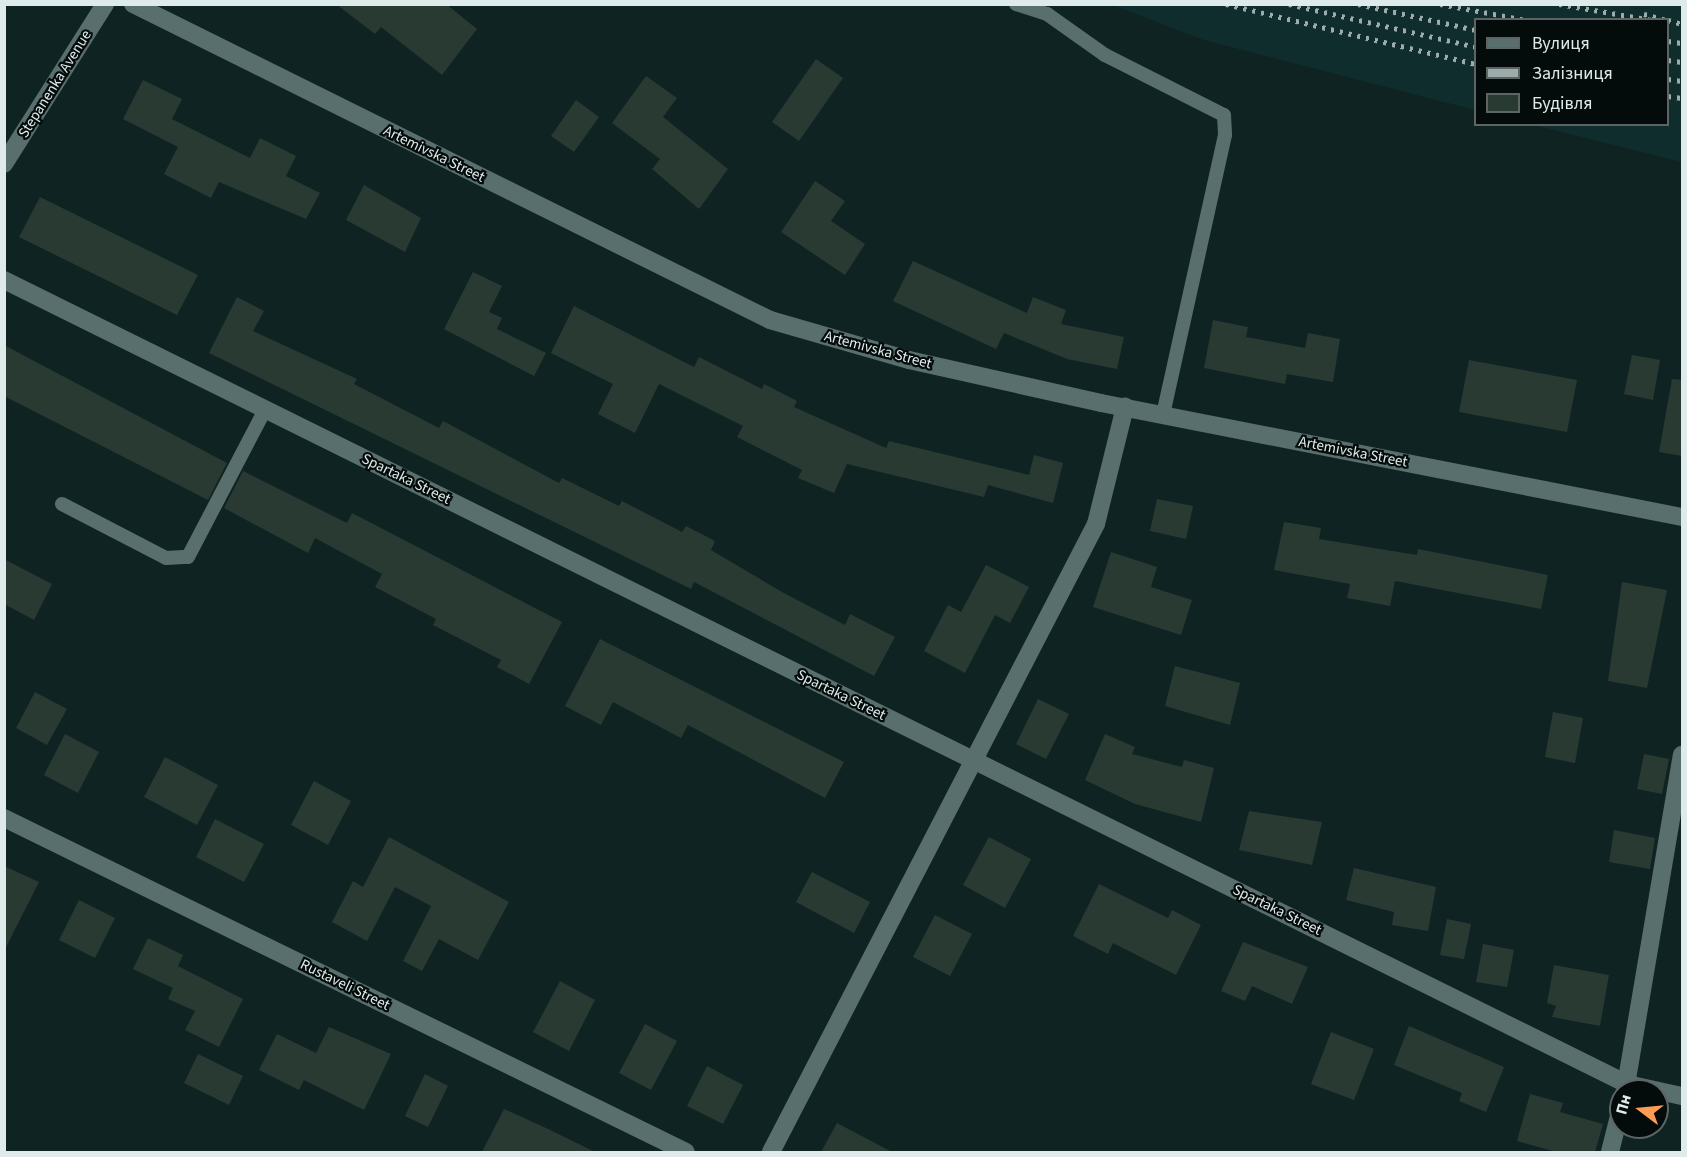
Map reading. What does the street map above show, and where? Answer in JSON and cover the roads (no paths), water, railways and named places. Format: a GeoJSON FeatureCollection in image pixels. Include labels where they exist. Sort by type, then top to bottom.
{"type":"FeatureCollection","features":[{"type":"Feature","properties":{"kind":"street","name":"Stepanenka Avenue"},"geometry":{"type":"LineString","coordinates":[[4,164],[105,4]]}},
{"type":"Feature","properties":{"kind":"street","name":"Artemivska Street"},"geometry":{"type":"LineString","coordinates":[[134,4],[770,320],[909,360],[1125,407],[1683,517]]}},
{"type":"Feature","properties":{"kind":"street","name":"Spartaka Street"},"geometry":{"type":"LineString","coordinates":[[4,280],[1610,1079]]}},
{"type":"Feature","properties":{"kind":"street"},"geometry":{"type":"LineString","coordinates":[[771,1152],[1096,524],[1125,407]]}},
{"type":"Feature","properties":{"kind":"street"},"geometry":{"type":"LineString","coordinates":[[1627,1079],[1683,755]]}},
{"type":"Feature","properties":{"kind":"street","name":"Rustaveli Street"},"geometry":{"type":"LineString","coordinates":[[4,818],[686,1152]]}},
{"type":"Feature","properties":{"kind":"lane"},"geometry":{"type":"LineString","coordinates":[[1017,4],[1047,14],[1105,54],[1224,115],[1225,135],[1163,415]]}},
{"type":"Feature","properties":{"kind":"lane"},"geometry":{"type":"LineString","coordinates":[[62,504],[166,558],[188,557],[265,410]]}},
{"type":"Feature","properties":{"kind":"railway"},"geometry":{"type":"LineString","coordinates":[[1226,4],[1474,64]]}},
{"type":"Feature","properties":{"kind":"railway"},"geometry":{"type":"LineString","coordinates":[[1289,4],[1474,47]]}},
{"type":"Feature","properties":{"kind":"railway"},"geometry":{"type":"LineString","coordinates":[[1358,4],[1474,30]]}},
{"type":"Feature","properties":{"kind":"railway"},"geometry":{"type":"LineString","coordinates":[[1440,4],[1515,18]]}},
{"type":"Feature","properties":{"kind":"railway"},"geometry":{"type":"LineString","coordinates":[[1559,4],[1640,18]]}},
{"type":"Feature","properties":{"kind":"railway"},"geometry":{"type":"LineString","coordinates":[[1644,14],[1659,18]]}},
{"type":"Feature","properties":{"kind":"railway"},"geometry":{"type":"LineString","coordinates":[[1669,20],[1682,24]]}},
{"type":"Feature","properties":{"kind":"railway"},"geometry":{"type":"LineString","coordinates":[[1669,41],[1682,43]]}},
{"type":"Feature","properties":{"kind":"railway"},"geometry":{"type":"LineString","coordinates":[[1669,60],[1682,62]]}},
{"type":"Feature","properties":{"kind":"railway"},"geometry":{"type":"LineString","coordinates":[[1669,79],[1682,81]]}},
{"type":"Feature","properties":{"kind":"railway"},"geometry":{"type":"LineString","coordinates":[[1669,96],[1682,98]]}}]}
